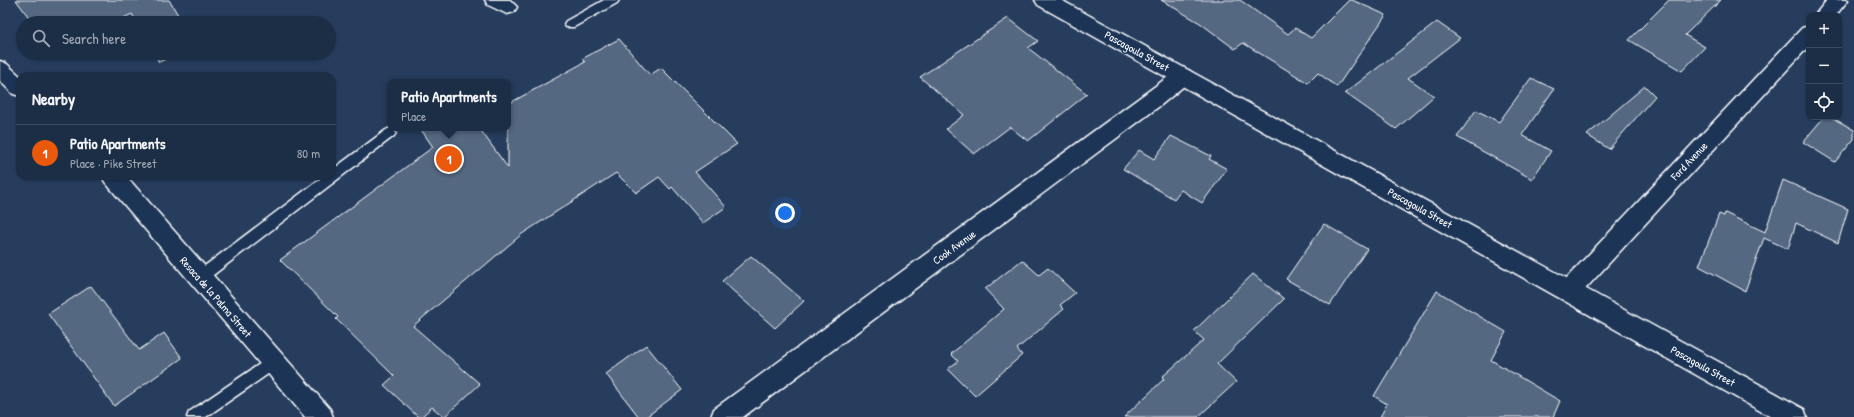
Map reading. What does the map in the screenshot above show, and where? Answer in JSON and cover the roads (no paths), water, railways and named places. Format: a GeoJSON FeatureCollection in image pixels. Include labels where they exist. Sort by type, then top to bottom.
{"type":"FeatureCollection","features":[{"type":"Feature","properties":{"kind":"street","name":"Pascagoula Street"},"geometry":{"type":"LineString","coordinates":[[1045,0],[1795,417]]}},
{"type":"Feature","properties":{"kind":"street"},"geometry":{"type":"LineString","coordinates":[[1828,12],[1838,0]]}},
{"type":"Feature","properties":{"kind":"street","name":"Ford Avenue"},"geometry":{"type":"LineString","coordinates":[[1569,291],[1806,36]]}},
{"type":"Feature","properties":{"kind":"street"},"geometry":{"type":"LineString","coordinates":[[0,69],[16,84]]}},
{"type":"Feature","properties":{"kind":"street","name":"Cook Avenue"},"geometry":{"type":"LineString","coordinates":[[723,417],[1148,104],[1183,76]]}},
{"type":"Feature","properties":{"kind":"street","name":"Resaca de la Palma Street"},"geometry":{"type":"LineString","coordinates":[[116,180],[199,278],[321,417]]}},
{"type":"Feature","properties":{"kind":"lane"},"geometry":{"type":"LineString","coordinates":[[570,24],[613,0]]}},
{"type":"Feature","properties":{"kind":"lane"},"geometry":{"type":"LineString","coordinates":[[336,174],[390,133]]}},
{"type":"Feature","properties":{"kind":"lane"},"geometry":{"type":"LineString","coordinates":[[199,278],[328,180]]}},
{"type":"Feature","properties":{"kind":"lane"},"geometry":{"type":"LineString","coordinates":[[194,417],[273,362]]}},
{"type":"Feature","properties":{"kind":"place","name":"Patio Apartments"},"geometry":{"type":"Point","coordinates":[449,159]}}]}
